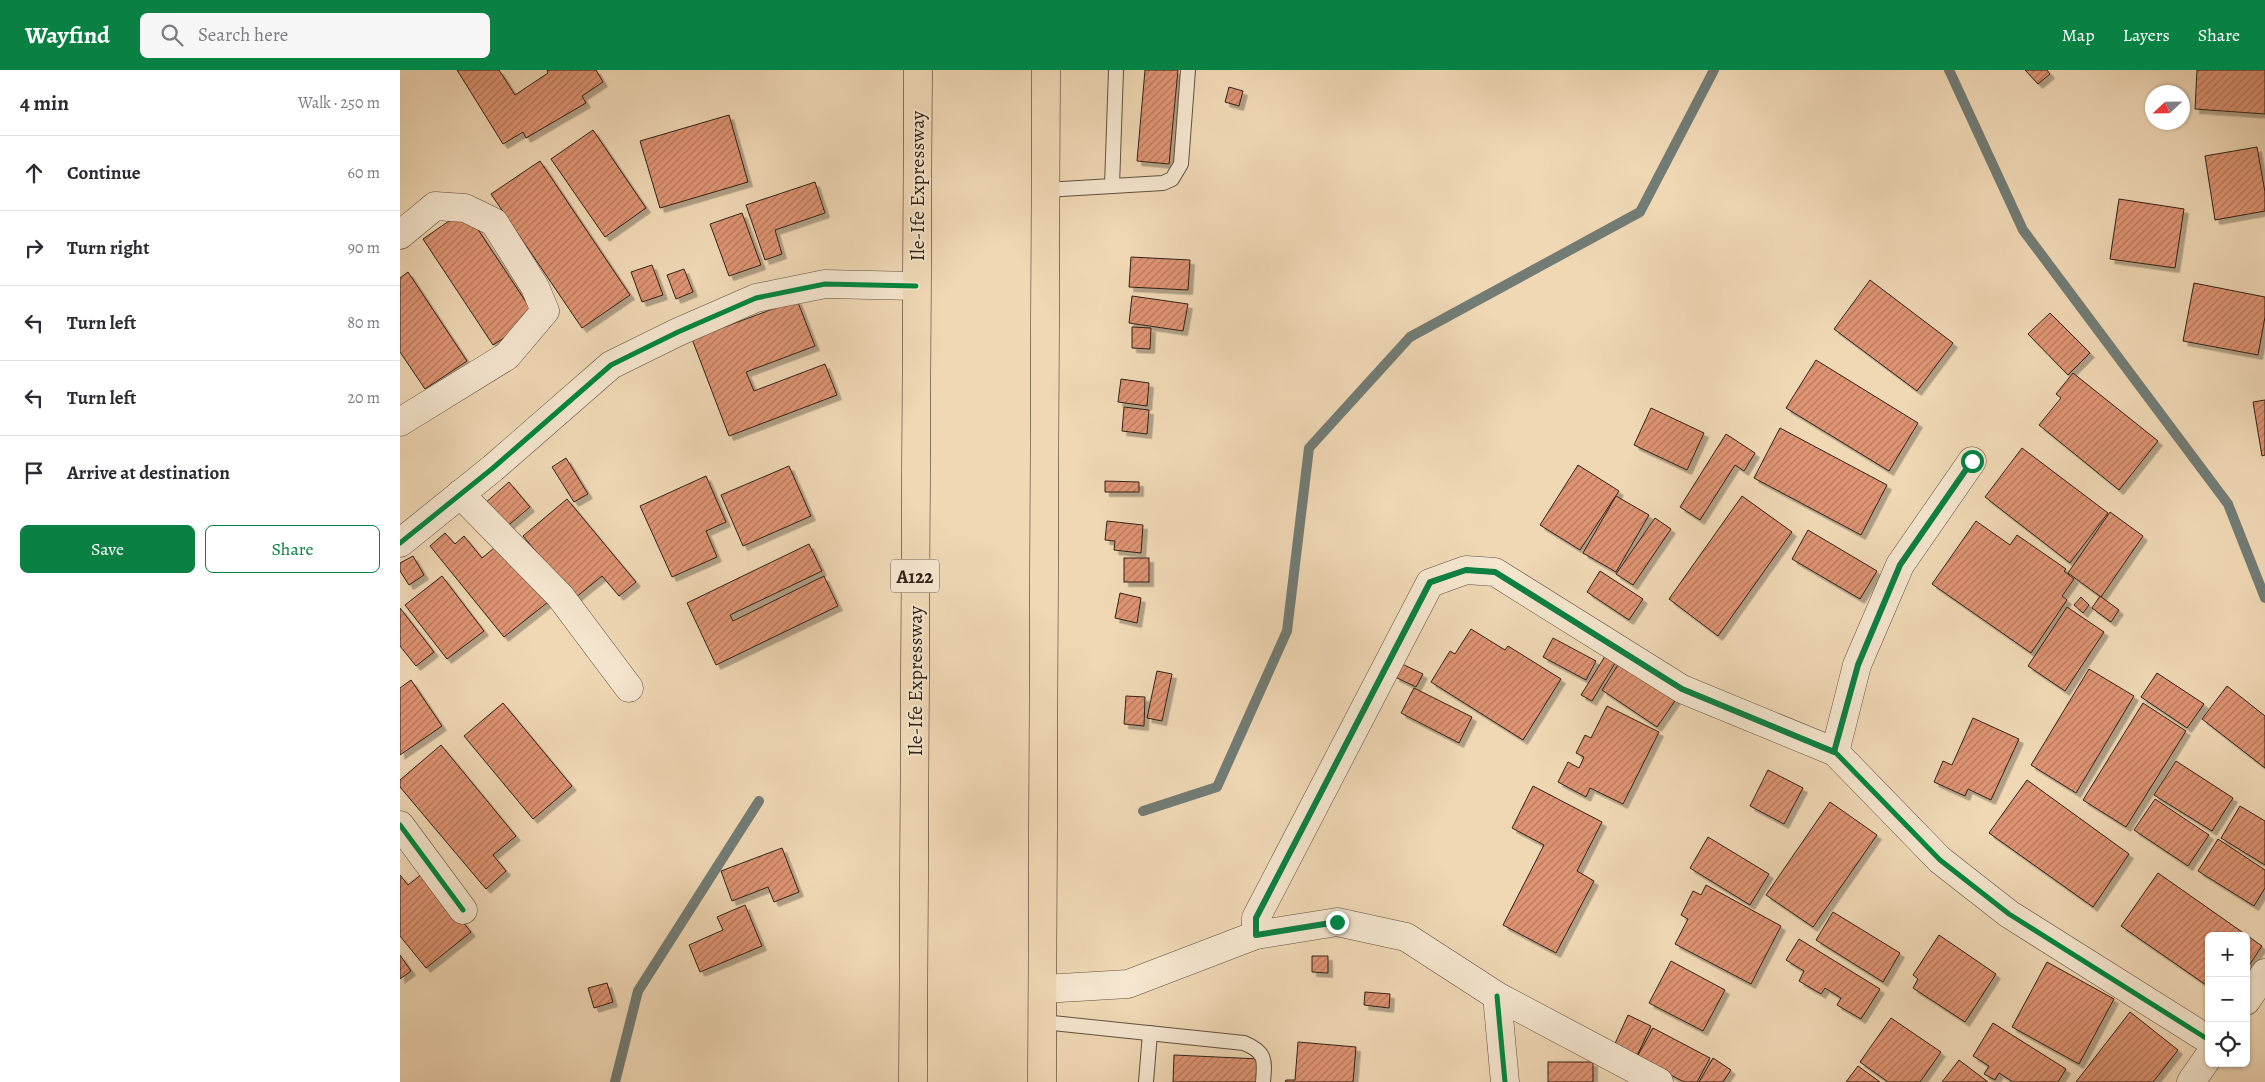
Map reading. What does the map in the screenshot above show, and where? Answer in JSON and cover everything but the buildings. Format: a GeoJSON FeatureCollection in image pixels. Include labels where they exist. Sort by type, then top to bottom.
{"type":"FeatureCollection","features":[{"type":"Feature","properties":{"kind":"highway","name":"Ile-Ife Expressway"},"geometry":{"type":"LineString","coordinates":[[913,1082],[918,70]]}},
{"type":"Feature","properties":{"kind":"highway"},"geometry":{"type":"LineString","coordinates":[[1042,1082],[1046,70]]}},
{"type":"Feature","properties":{"kind":"street"},"geometry":{"type":"LineString","coordinates":[[400,235],[434,206],[465,208],[494,222],[534,288],[545,311],[507,356],[400,422]]}},
{"type":"Feature","properties":{"kind":"street"},"geometry":{"type":"LineString","coordinates":[[400,543],[611,365],[678,332],[756,298],[817,286],[916,286]]}},
{"type":"Feature","properties":{"kind":"street"},"geometry":{"type":"LineString","coordinates":[[1834,752],[1858,665],[1900,565],[1972,461]]}},
{"type":"Feature","properties":{"kind":"street"},"geometry":{"type":"LineString","coordinates":[[460,494],[560,596],[629,688]]}},
{"type":"Feature","properties":{"kind":"street"},"geometry":{"type":"LineString","coordinates":[[1256,935],[1256,918],[1430,582],[1466,570],[1495,572],[1682,689],[1834,752],[1940,860],[2009,914],[2205,1037]]}},
{"type":"Feature","properties":{"kind":"street"},"geometry":{"type":"LineString","coordinates":[[400,825],[463,910]]}},
{"type":"Feature","properties":{"kind":"street"},"geometry":{"type":"LineString","coordinates":[[1043,988],[1128,984],[1256,935],[1337,922],[1406,937],[1497,996],[1659,1082]]}},
{"type":"Feature","properties":{"kind":"street"},"geometry":{"type":"LineString","coordinates":[[2250,995],[2265,973]]}},
{"type":"Feature","properties":{"kind":"street"},"geometry":{"type":"LineString","coordinates":[[1497,996],[1505,1082]]}},
{"type":"Feature","properties":{"kind":"street"},"geometry":{"type":"LineString","coordinates":[[2191,1082],[2205,1062]]}},
{"type":"Feature","properties":{"kind":"lane"},"geometry":{"type":"LineString","coordinates":[[1112,186],[1116,70]]}},
{"type":"Feature","properties":{"kind":"lane"},"geometry":{"type":"LineString","coordinates":[[1045,190],[1163,183],[1172,179],[1181,164],[1188,70]]}},
{"type":"Feature","properties":{"kind":"lane"},"geometry":{"type":"LineString","coordinates":[[1043,1022],[1244,1043],[1252,1046],[1263,1056],[1265,1062],[1262,1082]]}},
{"type":"Feature","properties":{"kind":"lane"},"geometry":{"type":"LineString","coordinates":[[1146,1082],[1150,1033]]}},
{"type":"Feature","properties":{"kind":"waterway"},"geometry":{"type":"LineString","coordinates":[[1143,811],[1217,787],[1287,631],[1309,448],[1410,337],[1640,212],[1714,70]]}},
{"type":"Feature","properties":{"kind":"waterway"},"geometry":{"type":"LineString","coordinates":[[1949,70],[2023,230],[2228,504],[2265,598]]}},
{"type":"Feature","properties":{"kind":"waterway"},"geometry":{"type":"LineString","coordinates":[[615,1082],[638,991],[759,801]]}},
{"type":"Feature","properties":{"kind":"cycle path"},"geometry":{"type":"LineString","coordinates":[[400,543],[493,468],[611,365],[678,332],[756,298],[825,284],[916,286]]}},
{"type":"Feature","properties":{"kind":"cycle path"},"geometry":{"type":"LineString","coordinates":[[1256,935],[1256,918],[1430,583],[1466,570],[1495,572],[1682,689],[1835,752],[1940,860],[2009,914],[2205,1037]]}},
{"type":"Feature","properties":{"kind":"cycle path"},"geometry":{"type":"LineString","coordinates":[[400,825],[463,910]]}},
{"type":"Feature","properties":{"kind":"cycle path"},"geometry":{"type":"LineString","coordinates":[[1497,996],[1505,1082]]}},
{"type":"Feature","properties":{"kind":"route"},"geometry":{"type":"LineString","coordinates":[[1337,922],[1256,935],[1256,918],[1346,748],[1430,582],[1466,570],[1495,572],[1682,689],[1756,718],[1834,752],[1858,665],[1900,565],[1972,461]]}}]}
